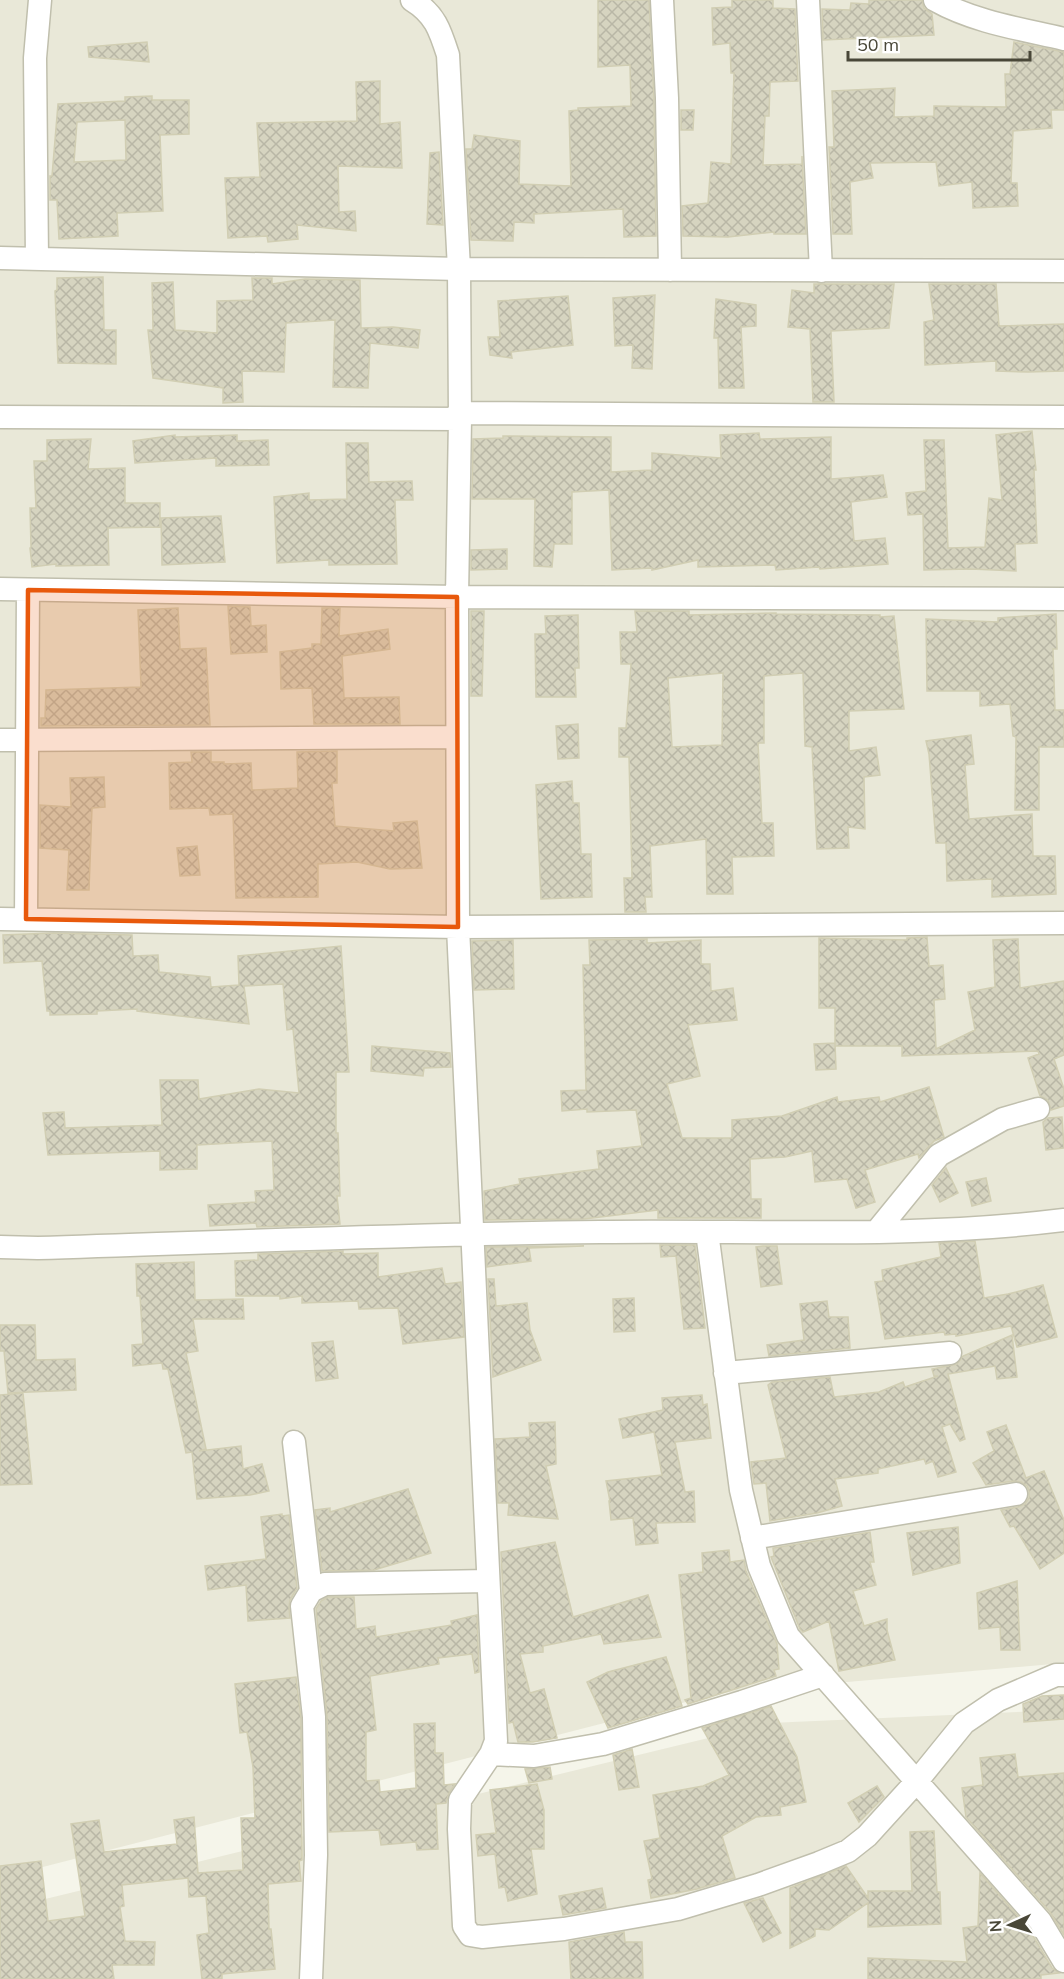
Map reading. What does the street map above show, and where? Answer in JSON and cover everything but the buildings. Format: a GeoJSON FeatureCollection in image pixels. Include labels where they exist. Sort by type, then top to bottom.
{"type":"FeatureCollection","features":[{"type":"Feature","properties":{"kind":"street"},"geometry":{"type":"LineString","coordinates":[[37,259],[35,58],[40,0]]}},
{"type":"Feature","properties":{"kind":"street"},"geometry":{"type":"LineString","coordinates":[[412,0],[424,8],[439,28],[448,55],[459,269],[458,927],[496,1741],[491,1754],[460,1800],[464,1926],[470,1935],[483,1937],[564,1929],[678,1910],[758,1885],[848,1851],[867,1836],[917,1781],[964,1723],[998,1700],[1056,1676],[1064,1675]]}},
{"type":"Feature","properties":{"kind":"street"},"geometry":{"type":"LineString","coordinates":[[662,0],[667,98],[670,270]]}},
{"type":"Feature","properties":{"kind":"street"},"geometry":{"type":"LineString","coordinates":[[808,0],[821,271]]}},
{"type":"Feature","properties":{"kind":"street"},"geometry":{"type":"LineString","coordinates":[[935,0],[989,22],[1064,39]]}},
{"type":"Feature","properties":{"kind":"street"},"geometry":{"type":"LineString","coordinates":[[0,258],[459,269],[1064,271]]}},
{"type":"Feature","properties":{"kind":"street"},"geometry":{"type":"LineString","coordinates":[[0,417],[1064,417]]}},
{"type":"Feature","properties":{"kind":"street"},"geometry":{"type":"LineString","coordinates":[[0,589],[457,597],[1064,599]]}},
{"type":"Feature","properties":{"kind":"street"},"geometry":{"type":"LineString","coordinates":[[26,919],[28,590]]}},
{"type":"Feature","properties":{"kind":"street"},"geometry":{"type":"LineString","coordinates":[[0,740],[457,737]]}},
{"type":"Feature","properties":{"kind":"street"},"geometry":{"type":"LineString","coordinates":[[0,919],[458,927],[1064,923]]}},
{"type":"Feature","properties":{"kind":"street"},"geometry":{"type":"LineString","coordinates":[[877,1231],[939,1155],[1003,1119],[1038,1109]]}},
{"type":"Feature","properties":{"kind":"street"},"geometry":{"type":"LineString","coordinates":[[0,1247],[50,1248],[471,1234],[958,1229],[1064,1220]]}},
{"type":"Feature","properties":{"kind":"street"},"geometry":{"type":"LineString","coordinates":[[706,1232],[741,1490],[759,1566],[788,1636],[1040,1921],[1064,1961]]}},
{"type":"Feature","properties":{"kind":"street"},"geometry":{"type":"LineString","coordinates":[[725,1373],[950,1353]]}},
{"type":"Feature","properties":{"kind":"street"},"geometry":{"type":"LineString","coordinates":[[294,1442],[310,1591],[302,1606],[314,1717],[316,1855],[311,1979]]}},
{"type":"Feature","properties":{"kind":"street"},"geometry":{"type":"LineString","coordinates":[[752,1538],[1016,1494]]}},
{"type":"Feature","properties":{"kind":"street"},"geometry":{"type":"LineString","coordinates":[[310,1591],[325,1584],[488,1581]]}},
{"type":"Feature","properties":{"kind":"street"},"geometry":{"type":"LineString","coordinates":[[491,1754],[534,1756],[603,1744],[823,1675]]}},
{"type":"Feature","properties":{"kind":"highlighted area"},"geometry":{"type":"Polygon","coordinates":[[[28,590],[457,597],[458,927],[26,919],[28,590]]]}},
{"type":"Feature","properties":{"kind":"shaded area"},"geometry":{"type":"Polygon","coordinates":[[[0,0],[1064,0],[1064,1663],[721,1693],[0,1878],[0,0]]]}},
{"type":"Feature","properties":{"kind":"shaded area"},"geometry":{"type":"Polygon","coordinates":[[[1064,1710],[1064,1979],[0,1979],[0,1910],[770,1723],[1064,1710]]]}}]}
